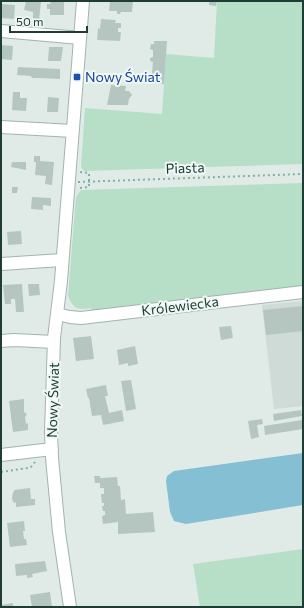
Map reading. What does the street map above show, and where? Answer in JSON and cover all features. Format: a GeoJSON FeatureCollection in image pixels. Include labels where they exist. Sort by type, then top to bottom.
{"type":"FeatureCollection","features":[{"type":"Feature","properties":{"kind":"street","name":"Nowy Świat"},"geometry":{"type":"LineString","coordinates":[[70,607],[59,532],[52,449],[54,342],[62,260],[72,187],[73,131],[83,1]]}},
{"type":"Feature","properties":{"kind":"street"},"geometry":{"type":"LineString","coordinates":[[1,31],[80,38]]}},
{"type":"Feature","properties":{"kind":"street"},"geometry":{"type":"LineString","coordinates":[[1,127],[73,131]]}},
{"type":"Feature","properties":{"kind":"street"},"geometry":{"type":"LineString","coordinates":[[1,264],[62,260]]}},
{"type":"Feature","properties":{"kind":"street","name":"Królewiecka"},"geometry":{"type":"LineString","coordinates":[[57,314],[81,318],[303,292]]}},
{"type":"Feature","properties":{"kind":"street"},"geometry":{"type":"LineString","coordinates":[[1,341],[14,340],[54,342]]}},
{"type":"Feature","properties":{"kind":"street"},"geometry":{"type":"LineString","coordinates":[[1,455],[52,449]]}},
{"type":"Feature","properties":{"kind":"path"},"geometry":{"type":"LineString","coordinates":[[72,187],[89,187],[89,173],[79,171],[77,167]]}},
{"type":"Feature","properties":{"kind":"path","name":"Piasta"},"geometry":{"type":"LineString","coordinates":[[72,187],[89,182],[303,174]]}},
{"type":"Feature","properties":{"kind":"path"},"geometry":{"type":"LineString","coordinates":[[1,472],[31,467],[35,463],[35,451]]}},
{"type":"Feature","properties":{"kind":"shaded area"},"geometry":{"type":"Polygon","coordinates":[[[303,301],[303,406],[274,409],[262,305],[303,301]]]}},
{"type":"Feature","properties":{"kind":"green space"},"geometry":{"type":"Polygon","coordinates":[[[217,1],[303,1],[303,164],[84,171],[81,167],[85,108],[162,114],[166,54],[214,58],[217,1]]]}},
{"type":"Feature","properties":{"kind":"green space"},"geometry":{"type":"Polygon","coordinates":[[[303,183],[303,287],[92,311],[91,308],[77,308],[70,301],[68,296],[76,197],[81,190],[303,183]]]}},
{"type":"Feature","properties":{"kind":"green space"},"geometry":{"type":"Polygon","coordinates":[[[303,549],[303,607],[200,607],[193,564],[303,549]]]}},
{"type":"Feature","properties":{"kind":"water"},"geometry":{"type":"Polygon","coordinates":[[[303,453],[303,505],[186,524],[174,521],[170,512],[166,481],[167,476],[174,471],[303,453]]]}},
{"type":"Feature","properties":{"kind":"building"},"geometry":{"type":"Polygon","coordinates":[[[26,1],[41,1],[39,21],[33,21],[33,12],[24,10],[26,1]]]}},
{"type":"Feature","properties":{"kind":"building"},"geometry":{"type":"Polygon","coordinates":[[[51,1],[64,1],[64,15],[50,15],[50,9],[47,9],[47,4],[50,4],[51,1]]]}},
{"type":"Feature","properties":{"kind":"building"},"geometry":{"type":"Polygon","coordinates":[[[110,1],[133,1],[132,12],[121,12],[120,14],[117,14],[117,11],[109,11],[110,1]]]}},
{"type":"Feature","properties":{"kind":"building"},"geometry":{"type":"Polygon","coordinates":[[[209,1],[217,1],[216,6],[209,5],[209,1]]]}},
{"type":"Feature","properties":{"kind":"building"},"geometry":{"type":"Polygon","coordinates":[[[2,4],[15,5],[14,19],[1,18],[2,4]]]}},
{"type":"Feature","properties":{"kind":"building"},"geometry":{"type":"Polygon","coordinates":[[[101,19],[116,20],[115,23],[121,23],[121,28],[118,28],[118,32],[121,32],[120,41],[97,40],[98,28],[100,29],[101,19]]]}},
{"type":"Feature","properties":{"kind":"building"},"geometry":{"type":"Polygon","coordinates":[[[154,41],[167,41],[164,84],[151,83],[153,62],[150,61],[150,58],[153,57],[153,50],[150,49],[151,44],[154,44],[154,41]]]}},
{"type":"Feature","properties":{"kind":"building"},"geometry":{"type":"Polygon","coordinates":[[[1,45],[13,46],[12,60],[1,59],[1,45]]]}},
{"type":"Feature","properties":{"kind":"building"},"geometry":{"type":"Polygon","coordinates":[[[49,47],[63,47],[61,61],[48,61],[49,47]]]}},
{"type":"Feature","properties":{"kind":"building"},"geometry":{"type":"Polygon","coordinates":[[[18,67],[60,69],[60,79],[32,78],[31,76],[17,75],[18,67]]]}},
{"type":"Feature","properties":{"kind":"building"},"geometry":{"type":"Polygon","coordinates":[[[111,85],[126,86],[125,91],[129,91],[132,95],[129,99],[128,105],[107,105],[111,85]]]}},
{"type":"Feature","properties":{"kind":"building"},"geometry":{"type":"Polygon","coordinates":[[[13,92],[20,92],[20,98],[27,98],[26,111],[12,110],[13,92]]]}},
{"type":"Feature","properties":{"kind":"building"},"geometry":{"type":"Polygon","coordinates":[[[48,97],[59,98],[58,112],[47,112],[48,97]]]}},
{"type":"Feature","properties":{"kind":"building"},"geometry":{"type":"Polygon","coordinates":[[[34,156],[40,156],[40,161],[54,162],[52,185],[45,184],[46,176],[35,175],[36,162],[34,162],[34,156]]]}},
{"type":"Feature","properties":{"kind":"building"},"geometry":{"type":"Polygon","coordinates":[[[12,162],[26,162],[26,170],[11,167],[12,162]]]}},
{"type":"Feature","properties":{"kind":"building"},"geometry":{"type":"Polygon","coordinates":[[[12,187],[18,187],[17,193],[12,193],[12,187]]]}},
{"type":"Feature","properties":{"kind":"building"},"geometry":{"type":"Polygon","coordinates":[[[32,197],[51,198],[51,206],[43,205],[43,210],[31,209],[32,197]]]}},
{"type":"Feature","properties":{"kind":"building"},"geometry":{"type":"Polygon","coordinates":[[[21,231],[22,244],[8,245],[7,232],[21,231]]]}},
{"type":"Feature","properties":{"kind":"building"},"geometry":{"type":"Polygon","coordinates":[[[22,284],[24,312],[16,312],[15,299],[11,299],[11,304],[5,304],[3,285],[22,284]]]}},
{"type":"Feature","properties":{"kind":"building"},"geometry":{"type":"Polygon","coordinates":[[[28,284],[39,284],[40,295],[29,296],[28,284]]]}},
{"type":"Feature","properties":{"kind":"building"},"geometry":{"type":"Polygon","coordinates":[[[303,306],[303,331],[266,335],[263,310],[303,306]]]}},
{"type":"Feature","properties":{"kind":"building"},"geometry":{"type":"Polygon","coordinates":[[[231,326],[233,338],[221,340],[219,327],[231,326]]]}},
{"type":"Feature","properties":{"kind":"building"},"geometry":{"type":"Polygon","coordinates":[[[91,336],[94,359],[76,361],[73,338],[91,336]]]}},
{"type":"Feature","properties":{"kind":"building"},"geometry":{"type":"Polygon","coordinates":[[[135,346],[138,364],[128,366],[128,363],[119,365],[117,350],[135,346]]]}},
{"type":"Feature","properties":{"kind":"building"},"geometry":{"type":"Polygon","coordinates":[[[131,380],[136,409],[126,411],[121,381],[131,380]]]}},
{"type":"Feature","properties":{"kind":"building"},"geometry":{"type":"Polygon","coordinates":[[[106,385],[108,396],[105,396],[109,413],[122,410],[124,421],[103,425],[101,415],[92,416],[86,389],[106,385]]]}},
{"type":"Feature","properties":{"kind":"building"},"geometry":{"type":"Polygon","coordinates":[[[24,399],[24,412],[27,414],[25,417],[26,424],[28,423],[28,430],[13,432],[9,401],[24,399]]]}},
{"type":"Feature","properties":{"kind":"building"},"geometry":{"type":"Polygon","coordinates":[[[301,410],[302,416],[274,421],[273,414],[301,410]]]}},
{"type":"Feature","properties":{"kind":"building"},"geometry":{"type":"Polygon","coordinates":[[[262,419],[263,424],[257,425],[259,437],[251,439],[248,421],[262,419]]]}},
{"type":"Feature","properties":{"kind":"building"},"geometry":{"type":"Polygon","coordinates":[[[302,420],[303,429],[265,435],[264,426],[302,420]]]}},
{"type":"Feature","properties":{"kind":"building"},"geometry":{"type":"Polygon","coordinates":[[[94,476],[100,476],[100,478],[117,477],[118,486],[120,486],[121,500],[125,499],[126,514],[153,512],[155,532],[118,534],[118,522],[103,524],[102,516],[105,515],[105,511],[103,511],[102,506],[104,506],[104,503],[102,503],[101,494],[104,494],[104,488],[100,488],[100,483],[95,483],[94,476]]]}},
{"type":"Feature","properties":{"kind":"building"},"geometry":{"type":"Polygon","coordinates":[[[30,488],[31,499],[35,499],[35,505],[16,507],[16,502],[14,503],[12,499],[14,490],[30,488]]]}},
{"type":"Feature","properties":{"kind":"building"},"geometry":{"type":"Polygon","coordinates":[[[24,521],[24,539],[26,539],[27,545],[10,547],[7,523],[24,521]]]}},
{"type":"Feature","properties":{"kind":"building"},"geometry":{"type":"Polygon","coordinates":[[[45,561],[47,571],[32,574],[33,577],[27,578],[27,575],[16,576],[15,564],[45,561]]]}},
{"type":"Feature","properties":{"kind":"building"},"geometry":{"type":"Polygon","coordinates":[[[50,592],[52,607],[32,607],[30,595],[50,592]]]}},
{"type":"Feature","properties":{"kind":"building"},"geometry":{"type":"Polygon","coordinates":[[[13,603],[13,607],[1,607],[1,605],[13,603]]]}},
{"type":"Feature","properties":{"kind":"place","name":"Nowy Świat"},"geometry":{"type":"Point","coordinates":[77,77]}}]}
